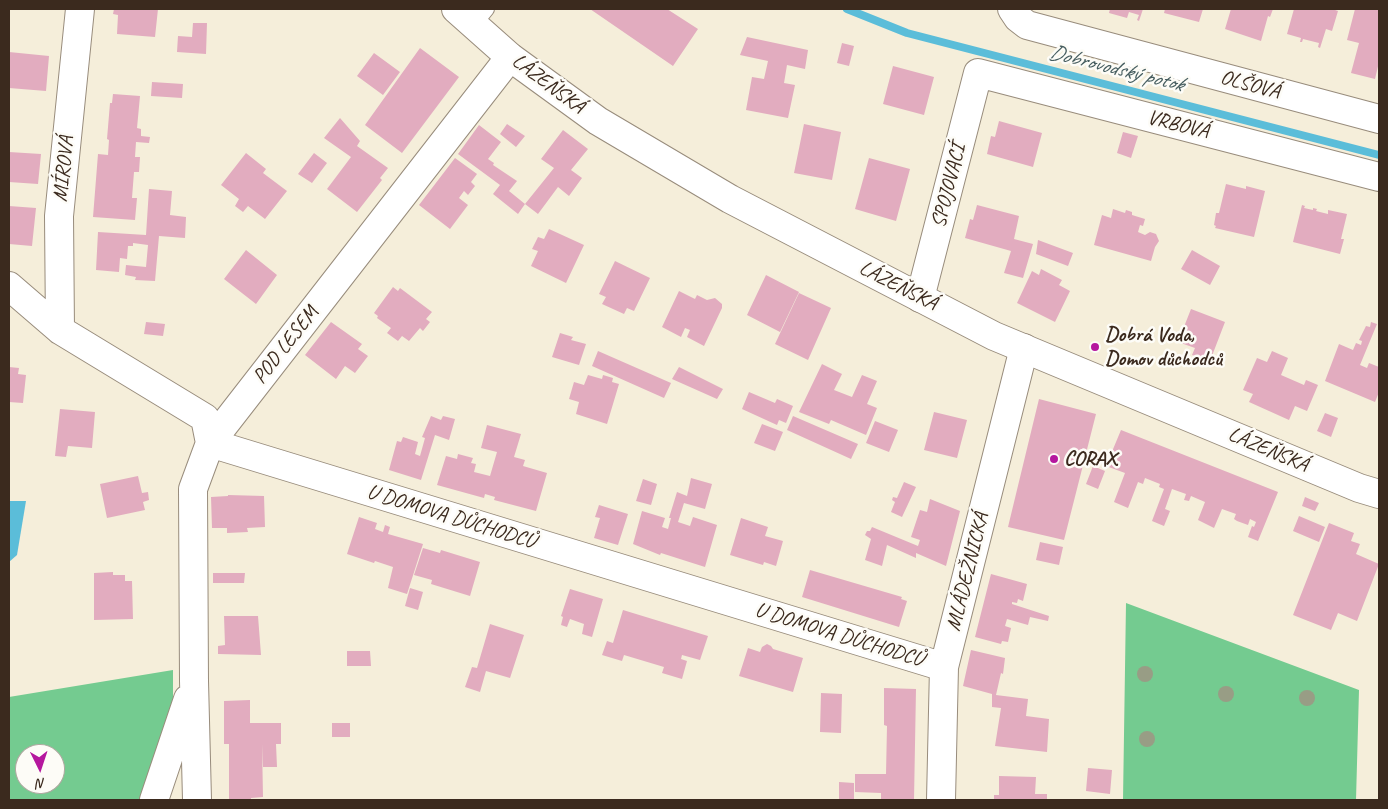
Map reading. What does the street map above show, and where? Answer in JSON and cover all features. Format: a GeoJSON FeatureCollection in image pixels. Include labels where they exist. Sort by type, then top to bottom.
{"type":"FeatureCollection","features":[{"type":"Feature","properties":{"kind":"street","name":"MÍROVÁ"},"geometry":{"type":"LineString","coordinates":[[60,330],[59,216],[80,9]]}},
{"type":"Feature","properties":{"kind":"street","name":"OLŠOVÁ"},"geometry":{"type":"LineString","coordinates":[[1012,9],[1018,18],[1027,25],[1379,119]]}},
{"type":"Feature","properties":{"kind":"street","name":"LÁZEŇSKÁ"},"geometry":{"type":"LineString","coordinates":[[472,14],[510,57],[598,121],[730,199],[994,336],[1350,484],[1379,494]]}},
{"type":"Feature","properties":{"kind":"street","name":"POD LESEM"},"geometry":{"type":"LineString","coordinates":[[197,800],[193,489],[210,443],[510,57]]}},
{"type":"Feature","properties":{"kind":"street","name":"SPOJOVACÍ"},"geometry":{"type":"LineString","coordinates":[[920,298],[978,73]]}},
{"type":"Feature","properties":{"kind":"street","name":"VRBOVÁ"},"geometry":{"type":"LineString","coordinates":[[978,73],[1379,176]]}},
{"type":"Feature","properties":{"kind":"street"},"geometry":{"type":"LineString","coordinates":[[9,286],[60,330],[205,418],[210,443]]}},
{"type":"Feature","properties":{"kind":"street","name":"MLÁDEŽNICKÁ"},"geometry":{"type":"LineString","coordinates":[[940,800],[944,667],[1024,348]]}},
{"type":"Feature","properties":{"kind":"street","name":"U DOMOVA DŮCHODCŮ"},"geometry":{"type":"LineString","coordinates":[[210,443],[944,667]]}},
{"type":"Feature","properties":{"kind":"street","name":"POD LESEM"},"geometry":{"type":"LineString","coordinates":[[154,800],[194,681]]}},
{"type":"Feature","properties":{"kind":"green space"},"geometry":{"type":"Polygon","coordinates":[[[1126,603],[1359,690],[1356,800],[1123,800],[1126,603]]]}},
{"type":"Feature","properties":{"kind":"green space"},"geometry":{"type":"Polygon","coordinates":[[[173,670],[173,704],[140,800],[9,800],[9,697],[173,670]]]}},
{"type":"Feature","properties":{"kind":"water"},"geometry":{"type":"Polygon","coordinates":[[[9,501],[26,501],[17,555],[9,562],[9,501]]]}},
{"type":"Feature","properties":{"kind":"building"},"geometry":{"type":"Polygon","coordinates":[[[114,9],[158,9],[155,37],[117,34],[118,15],[113,14],[114,9]]]}},
{"type":"Feature","properties":{"kind":"building"},"geometry":{"type":"Polygon","coordinates":[[[590,9],[667,9],[698,29],[673,66],[590,9]]]}},
{"type":"Feature","properties":{"kind":"building"},"geometry":{"type":"Polygon","coordinates":[[[1110,9],[1143,9],[1139,21],[1137,20],[1139,15],[1129,12],[1127,18],[1109,13],[1110,9]]]}},
{"type":"Feature","properties":{"kind":"building"},"geometry":{"type":"Polygon","coordinates":[[[1165,9],[1203,9],[1199,22],[1164,13],[1165,9]]]}},
{"type":"Feature","properties":{"kind":"building"},"geometry":{"type":"Polygon","coordinates":[[[1231,9],[1273,9],[1270,17],[1268,16],[1261,41],[1225,29],[1231,9]]]}},
{"type":"Feature","properties":{"kind":"building"},"geometry":{"type":"Polygon","coordinates":[[[1294,9],[1332,9],[1338,11],[1332,31],[1326,29],[1320,48],[1318,47],[1319,43],[1303,39],[1300,42],[1301,38],[1287,34],[1294,9]]]}},
{"type":"Feature","properties":{"kind":"building"},"geometry":{"type":"Polygon","coordinates":[[[1355,9],[1379,9],[1379,62],[1375,79],[1351,73],[1359,43],[1347,40],[1355,9]]]}},
{"type":"Feature","properties":{"kind":"building"},"geometry":{"type":"Polygon","coordinates":[[[193,23],[207,23],[206,54],[177,52],[178,36],[192,37],[193,23]]]}},
{"type":"Feature","properties":{"kind":"building"},"geometry":{"type":"Polygon","coordinates":[[[747,37],[808,50],[805,69],[787,65],[784,83],[795,85],[788,118],[746,110],[752,77],[764,79],[768,61],[740,55],[747,37]]]}},
{"type":"Feature","properties":{"kind":"building"},"geometry":{"type":"Polygon","coordinates":[[[842,43],[854,46],[849,66],[837,63],[842,43]]]}},
{"type":"Feature","properties":{"kind":"building"},"geometry":{"type":"Polygon","coordinates":[[[420,48],[459,77],[402,153],[365,125],[420,48]]]}},
{"type":"Feature","properties":{"kind":"building"},"geometry":{"type":"Polygon","coordinates":[[[9,52],[49,56],[46,91],[9,88],[9,52]]]}},
{"type":"Feature","properties":{"kind":"building"},"geometry":{"type":"Polygon","coordinates":[[[374,53],[400,72],[383,95],[357,76],[374,53]]]}},
{"type":"Feature","properties":{"kind":"building"},"geometry":{"type":"Polygon","coordinates":[[[893,66],[934,77],[924,115],[883,104],[893,66]]]}},
{"type":"Feature","properties":{"kind":"building"},"geometry":{"type":"Polygon","coordinates":[[[152,82],[183,84],[182,98],[151,96],[152,82]]]}},
{"type":"Feature","properties":{"kind":"building"},"geometry":{"type":"Polygon","coordinates":[[[113,94],[140,96],[137,128],[141,129],[141,136],[150,137],[149,143],[136,142],[135,157],[140,157],[139,172],[134,172],[132,198],[137,198],[135,220],[93,217],[98,154],[108,155],[109,140],[107,139],[110,103],[112,103],[113,94]]]}},
{"type":"Feature","properties":{"kind":"building"},"geometry":{"type":"Polygon","coordinates":[[[340,118],[360,141],[357,146],[388,168],[380,178],[382,180],[357,212],[327,189],[351,157],[324,138],[340,118]]]}},
{"type":"Feature","properties":{"kind":"building"},"geometry":{"type":"Polygon","coordinates":[[[999,121],[1042,133],[1033,167],[987,154],[991,136],[995,137],[999,121]]]}},
{"type":"Feature","properties":{"kind":"building"},"geometry":{"type":"Polygon","coordinates":[[[507,124],[525,136],[516,147],[500,134],[507,124]]]}},
{"type":"Feature","properties":{"kind":"building"},"geometry":{"type":"Polygon","coordinates":[[[804,124],[841,132],[832,180],[794,173],[804,124]]]}},
{"type":"Feature","properties":{"kind":"building"},"geometry":{"type":"Polygon","coordinates":[[[479,125],[501,142],[488,159],[494,163],[493,165],[517,181],[509,191],[525,204],[518,214],[493,194],[500,185],[458,154],[479,125]]]}},
{"type":"Feature","properties":{"kind":"building"},"geometry":{"type":"Polygon","coordinates":[[[563,130],[588,149],[571,170],[582,178],[569,196],[558,187],[538,214],[525,204],[554,168],[541,159],[563,130]]]}},
{"type":"Feature","properties":{"kind":"building"},"geometry":{"type":"Polygon","coordinates":[[[1123,132],[1138,136],[1131,158],[1117,153],[1123,132]]]}},
{"type":"Feature","properties":{"kind":"building"},"geometry":{"type":"Polygon","coordinates":[[[9,152],[41,154],[38,184],[9,182],[9,152]]]}},
{"type":"Feature","properties":{"kind":"building"},"geometry":{"type":"Polygon","coordinates":[[[246,153],[266,169],[263,173],[287,191],[265,219],[248,206],[243,212],[235,206],[239,199],[221,185],[246,153]]]}},
{"type":"Feature","properties":{"kind":"building"},"geometry":{"type":"Polygon","coordinates":[[[314,153],[327,163],[312,183],[298,174],[314,153]]]}},
{"type":"Feature","properties":{"kind":"building"},"geometry":{"type":"Polygon","coordinates":[[[455,158],[477,174],[471,182],[475,186],[468,195],[464,191],[459,198],[468,205],[450,229],[419,205],[455,158]]]}},
{"type":"Feature","properties":{"kind":"building"},"geometry":{"type":"Polygon","coordinates":[[[869,158],[910,169],[896,221],[855,209],[869,158]]]}},
{"type":"Feature","properties":{"kind":"building"},"geometry":{"type":"Polygon","coordinates":[[[1226,184],[1246,189],[1246,186],[1265,191],[1254,237],[1215,228],[1216,213],[1219,213],[1226,184]]]}},
{"type":"Feature","properties":{"kind":"building"},"geometry":{"type":"Polygon","coordinates":[[[149,189],[172,191],[170,215],[186,217],[185,238],[159,236],[155,281],[135,280],[136,277],[125,275],[126,265],[146,267],[148,245],[133,243],[133,246],[128,246],[127,259],[120,258],[119,272],[96,270],[98,232],[146,235],[149,189]]]}},
{"type":"Feature","properties":{"kind":"building"},"geometry":{"type":"Polygon","coordinates":[[[977,205],[1019,216],[1014,239],[1033,244],[1023,278],[1004,273],[1011,251],[965,238],[970,219],[973,220],[977,205]]]}},
{"type":"Feature","properties":{"kind":"building"},"geometry":{"type":"Polygon","coordinates":[[[1302,205],[1305,206],[1304,208],[1317,209],[1316,211],[1328,214],[1328,210],[1347,214],[1341,239],[1344,239],[1340,254],[1293,242],[1302,205]]]}},
{"type":"Feature","properties":{"kind":"building"},"geometry":{"type":"Polygon","coordinates":[[[9,206],[36,208],[32,246],[9,244],[9,206]]]}},
{"type":"Feature","properties":{"kind":"building"},"geometry":{"type":"Polygon","coordinates":[[[1113,209],[1125,213],[1126,210],[1132,212],[1132,215],[1145,219],[1143,226],[1140,225],[1138,232],[1145,235],[1150,232],[1156,234],[1159,241],[1151,261],[1094,245],[1102,215],[1111,218],[1113,209]]]}},
{"type":"Feature","properties":{"kind":"building"},"geometry":{"type":"Polygon","coordinates":[[[549,229],[584,245],[566,283],[531,266],[538,251],[532,249],[538,237],[544,239],[549,229]]]}},
{"type":"Feature","properties":{"kind":"building"},"geometry":{"type":"Polygon","coordinates":[[[1038,240],[1073,253],[1068,266],[1036,254],[1038,240]]]}},
{"type":"Feature","properties":{"kind":"building"},"geometry":{"type":"Polygon","coordinates":[[[246,250],[277,275],[256,304],[224,279],[246,250]]]}},
{"type":"Feature","properties":{"kind":"building"},"geometry":{"type":"Polygon","coordinates":[[[1192,250],[1220,266],[1210,285],[1181,269],[1192,250]]]}},
{"type":"Feature","properties":{"kind":"building"},"geometry":{"type":"Polygon","coordinates":[[[615,261],[650,278],[634,311],[627,308],[624,314],[602,304],[606,297],[599,294],[615,261]]]}},
{"type":"Feature","properties":{"kind":"building"},"geometry":{"type":"Polygon","coordinates":[[[1041,269],[1062,280],[1059,285],[1070,291],[1055,322],[1017,303],[1032,271],[1039,275],[1041,269]]]}},
{"type":"Feature","properties":{"kind":"building"},"geometry":{"type":"Polygon","coordinates":[[[766,275],[799,292],[780,332],[747,315],[766,275]]]}},
{"type":"Feature","properties":{"kind":"building"},"geometry":{"type":"Polygon","coordinates":[[[393,287],[398,291],[400,288],[432,312],[426,319],[430,322],[423,331],[420,328],[409,341],[402,336],[398,341],[387,333],[391,328],[377,318],[378,316],[374,313],[393,287]]]}},
{"type":"Feature","properties":{"kind":"building"},"geometry":{"type":"Polygon","coordinates":[[[679,291],[695,299],[697,295],[707,300],[715,298],[722,304],[722,308],[704,346],[687,337],[690,330],[685,328],[681,337],[662,327],[679,291]]]}},
{"type":"Feature","properties":{"kind":"building"},"geometry":{"type":"Polygon","coordinates":[[[799,293],[831,308],[808,360],[775,344],[799,293]]]}},
{"type":"Feature","properties":{"kind":"building"},"geometry":{"type":"Polygon","coordinates":[[[1191,309],[1225,322],[1210,361],[1192,355],[1195,348],[1178,342],[1191,309]]]}},
{"type":"Feature","properties":{"kind":"building"},"geometry":{"type":"Polygon","coordinates":[[[146,322],[165,324],[163,336],[144,334],[146,322]]]}},
{"type":"Feature","properties":{"kind":"building"},"geometry":{"type":"Polygon","coordinates":[[[331,322],[362,344],[358,349],[368,356],[355,373],[345,366],[336,379],[305,355],[331,322]]]}},
{"type":"Feature","properties":{"kind":"building"},"geometry":{"type":"Polygon","coordinates":[[[1371,322],[1377,324],[1360,365],[1367,368],[1369,363],[1379,367],[1379,392],[1375,402],[1325,381],[1339,344],[1353,350],[1356,343],[1361,345],[1362,341],[1359,340],[1366,326],[1370,327],[1371,322]]]}},
{"type":"Feature","properties":{"kind":"building"},"geometry":{"type":"Polygon","coordinates":[[[560,333],[573,337],[571,340],[586,344],[579,365],[552,357],[560,333]]]}},
{"type":"Feature","properties":{"kind":"building"},"geometry":{"type":"Polygon","coordinates":[[[598,351],[671,383],[664,398],[592,366],[598,351]]]}},
{"type":"Feature","properties":{"kind":"building"},"geometry":{"type":"Polygon","coordinates":[[[1272,351],[1288,358],[1281,375],[1304,385],[1306,380],[1318,385],[1307,411],[1295,406],[1289,420],[1249,402],[1253,394],[1243,390],[1257,358],[1267,362],[1272,351]]]}},
{"type":"Feature","properties":{"kind":"building"},"geometry":{"type":"Polygon","coordinates":[[[822,364],[842,374],[834,390],[852,397],[862,375],[877,381],[867,404],[877,408],[866,435],[831,420],[829,424],[799,412],[822,364]]]}},
{"type":"Feature","properties":{"kind":"building"},"geometry":{"type":"Polygon","coordinates":[[[9,367],[19,368],[18,374],[26,375],[23,403],[9,402],[9,367]]]}},
{"type":"Feature","properties":{"kind":"building"},"geometry":{"type":"Polygon","coordinates":[[[679,367],[723,389],[717,399],[672,379],[679,367]]]}},
{"type":"Feature","properties":{"kind":"building"},"geometry":{"type":"Polygon","coordinates":[[[588,375],[602,379],[603,375],[613,378],[612,382],[619,384],[607,424],[576,414],[579,402],[569,399],[574,382],[584,385],[588,375]]]}},
{"type":"Feature","properties":{"kind":"building"},"geometry":{"type":"Polygon","coordinates":[[[749,392],[775,403],[777,399],[793,406],[786,423],[779,420],[777,425],[742,409],[749,392]]]}},
{"type":"Feature","properties":{"kind":"building","name":"CORAX"},"geometry":{"type":"Polygon","coordinates":[[[1039,399],[1096,414],[1064,540],[1008,527],[1039,399]]]}},
{"type":"Feature","properties":{"kind":"building"},"geometry":{"type":"Polygon","coordinates":[[[60,409],[95,412],[92,448],[68,446],[66,457],[55,456],[60,409]]]}},
{"type":"Feature","properties":{"kind":"building"},"geometry":{"type":"Polygon","coordinates":[[[934,412],[967,420],[957,458],[924,450],[934,412]]]}},
{"type":"Feature","properties":{"kind":"building"},"geometry":{"type":"Polygon","coordinates":[[[1325,413],[1338,418],[1331,437],[1317,431],[1325,413]]]}},
{"type":"Feature","properties":{"kind":"building"},"geometry":{"type":"Polygon","coordinates":[[[431,416],[441,420],[443,416],[455,419],[449,440],[435,435],[421,480],[389,470],[397,441],[401,442],[403,437],[418,442],[415,454],[420,456],[425,438],[422,437],[431,416]]]}},
{"type":"Feature","properties":{"kind":"building"},"geometry":{"type":"Polygon","coordinates":[[[793,416],[858,444],[851,459],[787,430],[793,416]]]}},
{"type":"Feature","properties":{"kind":"building"},"geometry":{"type":"Polygon","coordinates":[[[875,421],[898,430],[889,452],[866,443],[875,421]]]}},
{"type":"Feature","properties":{"kind":"building"},"geometry":{"type":"Polygon","coordinates":[[[762,424],[783,432],[775,451],[754,443],[762,424]]]}},
{"type":"Feature","properties":{"kind":"building"},"geometry":{"type":"Polygon","coordinates":[[[487,425],[521,434],[514,457],[525,460],[523,466],[547,473],[536,511],[494,500],[495,497],[485,494],[484,498],[437,485],[446,456],[457,459],[458,454],[473,458],[471,463],[476,464],[474,472],[490,476],[497,452],[481,448],[487,425]]]}},
{"type":"Feature","properties":{"kind":"building"},"geometry":{"type":"Polygon","coordinates":[[[1121,430],[1278,492],[1258,541],[1248,537],[1252,526],[1254,527],[1256,522],[1250,519],[1248,525],[1237,521],[1234,519],[1236,514],[1222,509],[1214,528],[1198,520],[1205,502],[1191,496],[1189,501],[1184,500],[1186,494],[1172,489],[1165,509],[1170,511],[1164,526],[1152,521],[1164,489],[1159,487],[1160,484],[1145,478],[1143,484],[1138,482],[1128,508],[1114,502],[1125,473],[1106,466],[1121,430]]]}},
{"type":"Feature","properties":{"kind":"building"},"geometry":{"type":"Polygon","coordinates":[[[1093,466],[1105,471],[1098,489],[1086,484],[1093,466]]]}},
{"type":"Feature","properties":{"kind":"building"},"geometry":{"type":"Polygon","coordinates":[[[138,476],[142,493],[148,492],[149,500],[143,502],[145,510],[107,518],[100,484],[138,476]]]}},
{"type":"Feature","properties":{"kind":"building"},"geometry":{"type":"Polygon","coordinates":[[[691,478],[712,484],[705,509],[684,503],[678,522],[690,526],[693,517],[717,525],[705,567],[661,553],[660,555],[633,544],[642,511],[665,518],[662,527],[668,529],[671,518],[669,518],[677,492],[687,496],[691,478]]]}},
{"type":"Feature","properties":{"kind":"building"},"geometry":{"type":"Polygon","coordinates":[[[643,479],[657,484],[651,505],[636,501],[643,479]]]}},
{"type":"Feature","properties":{"kind":"building"},"geometry":{"type":"Polygon","coordinates":[[[904,482],[916,487],[902,517],[891,512],[895,502],[892,500],[893,497],[897,498],[904,482]]]}},
{"type":"Feature","properties":{"kind":"building"},"geometry":{"type":"Polygon","coordinates":[[[228,495],[264,496],[265,527],[247,528],[248,532],[227,533],[227,528],[212,528],[211,497],[228,495]]]}},
{"type":"Feature","properties":{"kind":"building"},"geometry":{"type":"Polygon","coordinates":[[[1305,497],[1319,503],[1315,511],[1302,506],[1305,497]]]}},
{"type":"Feature","properties":{"kind":"building"},"geometry":{"type":"Polygon","coordinates":[[[930,499],[960,511],[946,566],[916,553],[916,558],[887,545],[882,566],[865,560],[871,539],[865,535],[872,527],[918,546],[920,540],[911,537],[920,510],[927,512],[930,499]]]}},
{"type":"Feature","properties":{"kind":"building"},"geometry":{"type":"Polygon","coordinates":[[[599,505],[628,514],[618,545],[594,538],[600,518],[595,517],[599,505]]]}},
{"type":"Feature","properties":{"kind":"building"},"geometry":{"type":"Polygon","coordinates":[[[1299,516],[1325,527],[1319,542],[1293,531],[1299,516]]]}},
{"type":"Feature","properties":{"kind":"building"},"geometry":{"type":"Polygon","coordinates":[[[359,517],[377,523],[375,529],[383,532],[385,525],[390,527],[388,534],[423,544],[407,594],[388,588],[393,567],[347,554],[359,517]]]}},
{"type":"Feature","properties":{"kind":"building"},"geometry":{"type":"Polygon","coordinates":[[[741,518],[768,527],[765,536],[783,541],[776,566],[764,562],[763,565],[730,555],[741,518]]]}},
{"type":"Feature","properties":{"kind":"building"},"geometry":{"type":"Polygon","coordinates":[[[1329,523],[1354,533],[1351,541],[1360,544],[1356,554],[1379,564],[1357,621],[1338,613],[1331,630],[1293,615],[1329,523]]]}},
{"type":"Feature","properties":{"kind":"building"},"geometry":{"type":"Polygon","coordinates":[[[1040,542],[1063,547],[1059,565],[1036,560],[1040,542]]]}},
{"type":"Feature","properties":{"kind":"building"},"geometry":{"type":"Polygon","coordinates":[[[423,548],[440,553],[441,550],[480,562],[470,596],[431,584],[432,580],[414,575],[423,548]]]}},
{"type":"Feature","properties":{"kind":"building"},"geometry":{"type":"Polygon","coordinates":[[[810,570],[902,597],[901,599],[907,601],[899,627],[802,597],[810,570]]]}},
{"type":"Feature","properties":{"kind":"building"},"geometry":{"type":"Polygon","coordinates":[[[113,572],[113,575],[125,575],[125,581],[132,581],[133,619],[94,620],[94,573],[113,572]]]}},
{"type":"Feature","properties":{"kind":"building"},"geometry":{"type":"Polygon","coordinates":[[[213,573],[245,573],[244,583],[213,583],[213,573]]]}},
{"type":"Feature","properties":{"kind":"building"},"geometry":{"type":"Polygon","coordinates":[[[991,574],[1027,584],[1023,601],[1018,599],[1017,603],[1012,602],[1012,604],[1049,616],[1048,621],[1030,617],[1028,625],[1007,619],[1005,626],[1011,628],[1008,642],[1002,641],[1001,644],[975,637],[991,574]]]}},
{"type":"Feature","properties":{"kind":"building"},"geometry":{"type":"Polygon","coordinates":[[[410,588],[423,592],[418,610],[405,606],[410,588]]]}},
{"type":"Feature","properties":{"kind":"building"},"geometry":{"type":"Polygon","coordinates":[[[570,589],[603,599],[592,637],[582,634],[584,624],[570,619],[567,627],[561,625],[563,617],[561,616],[570,589]]]}},
{"type":"Feature","properties":{"kind":"building"},"geometry":{"type":"Polygon","coordinates":[[[623,610],[708,636],[700,660],[682,655],[681,659],[687,661],[682,679],[662,673],[664,667],[624,655],[622,661],[602,655],[607,641],[613,643],[623,610]]]}},
{"type":"Feature","properties":{"kind":"building"},"geometry":{"type":"Polygon","coordinates":[[[224,616],[258,616],[261,655],[218,654],[218,646],[225,645],[224,616]]]}},
{"type":"Feature","properties":{"kind":"building"},"geometry":{"type":"Polygon","coordinates":[[[490,624],[524,635],[510,678],[486,671],[480,692],[465,687],[472,667],[477,668],[490,624]]]}},
{"type":"Feature","properties":{"kind":"building"},"geometry":{"type":"Polygon","coordinates":[[[767,644],[773,649],[803,658],[793,692],[739,676],[748,648],[760,652],[762,647],[767,644]]]}},
{"type":"Feature","properties":{"kind":"building"},"geometry":{"type":"Polygon","coordinates":[[[971,650],[1005,658],[1003,674],[1001,673],[996,695],[1028,699],[1026,716],[1049,719],[1047,752],[995,746],[1001,708],[992,707],[992,694],[963,686],[971,650]]]}},
{"type":"Feature","properties":{"kind":"building"},"geometry":{"type":"Polygon","coordinates":[[[347,651],[370,651],[371,666],[347,666],[347,651]]]}},
{"type":"Feature","properties":{"kind":"building"},"geometry":{"type":"Polygon","coordinates":[[[884,688],[916,689],[914,800],[881,800],[881,793],[855,792],[855,774],[886,774],[887,726],[884,725],[884,688]]]}},
{"type":"Feature","properties":{"kind":"building"},"geometry":{"type":"Polygon","coordinates":[[[821,693],[842,694],[841,733],[820,732],[821,693]]]}},
{"type":"Feature","properties":{"kind":"building"},"geometry":{"type":"Polygon","coordinates":[[[250,700],[250,723],[281,723],[281,744],[276,744],[277,767],[263,767],[262,744],[263,797],[251,798],[251,800],[229,800],[229,744],[224,744],[224,701],[250,700]]]}},
{"type":"Feature","properties":{"kind":"building"},"geometry":{"type":"Polygon","coordinates":[[[332,723],[350,723],[350,737],[332,737],[332,723]]]}},
{"type":"Feature","properties":{"kind":"building"},"geometry":{"type":"Polygon","coordinates":[[[1088,768],[1112,770],[1110,794],[1086,791],[1088,768]]]}},
{"type":"Feature","properties":{"kind":"building"},"geometry":{"type":"Polygon","coordinates":[[[999,776],[1036,777],[1035,794],[1047,794],[1047,800],[994,800],[994,795],[999,795],[999,776]]]}},
{"type":"Feature","properties":{"kind":"building"},"geometry":{"type":"Polygon","coordinates":[[[839,782],[854,783],[854,800],[839,800],[839,782]]]}},
{"type":"Feature","properties":{"kind":"waterway","name":"Dobrovodský potok"},"geometry":{"type":"LineString","coordinates":[[847,9],[907,33],[1379,155]]}},
{"type":"Feature","properties":{"kind":"place","name":"Dobrá Voda, Domov důchodců"},"geometry":{"type":"Point","coordinates":[1095,347]}},
{"type":"Feature","properties":{"kind":"place","name":"CORAX"},"geometry":{"type":"Point","coordinates":[1054,459]}}]}
